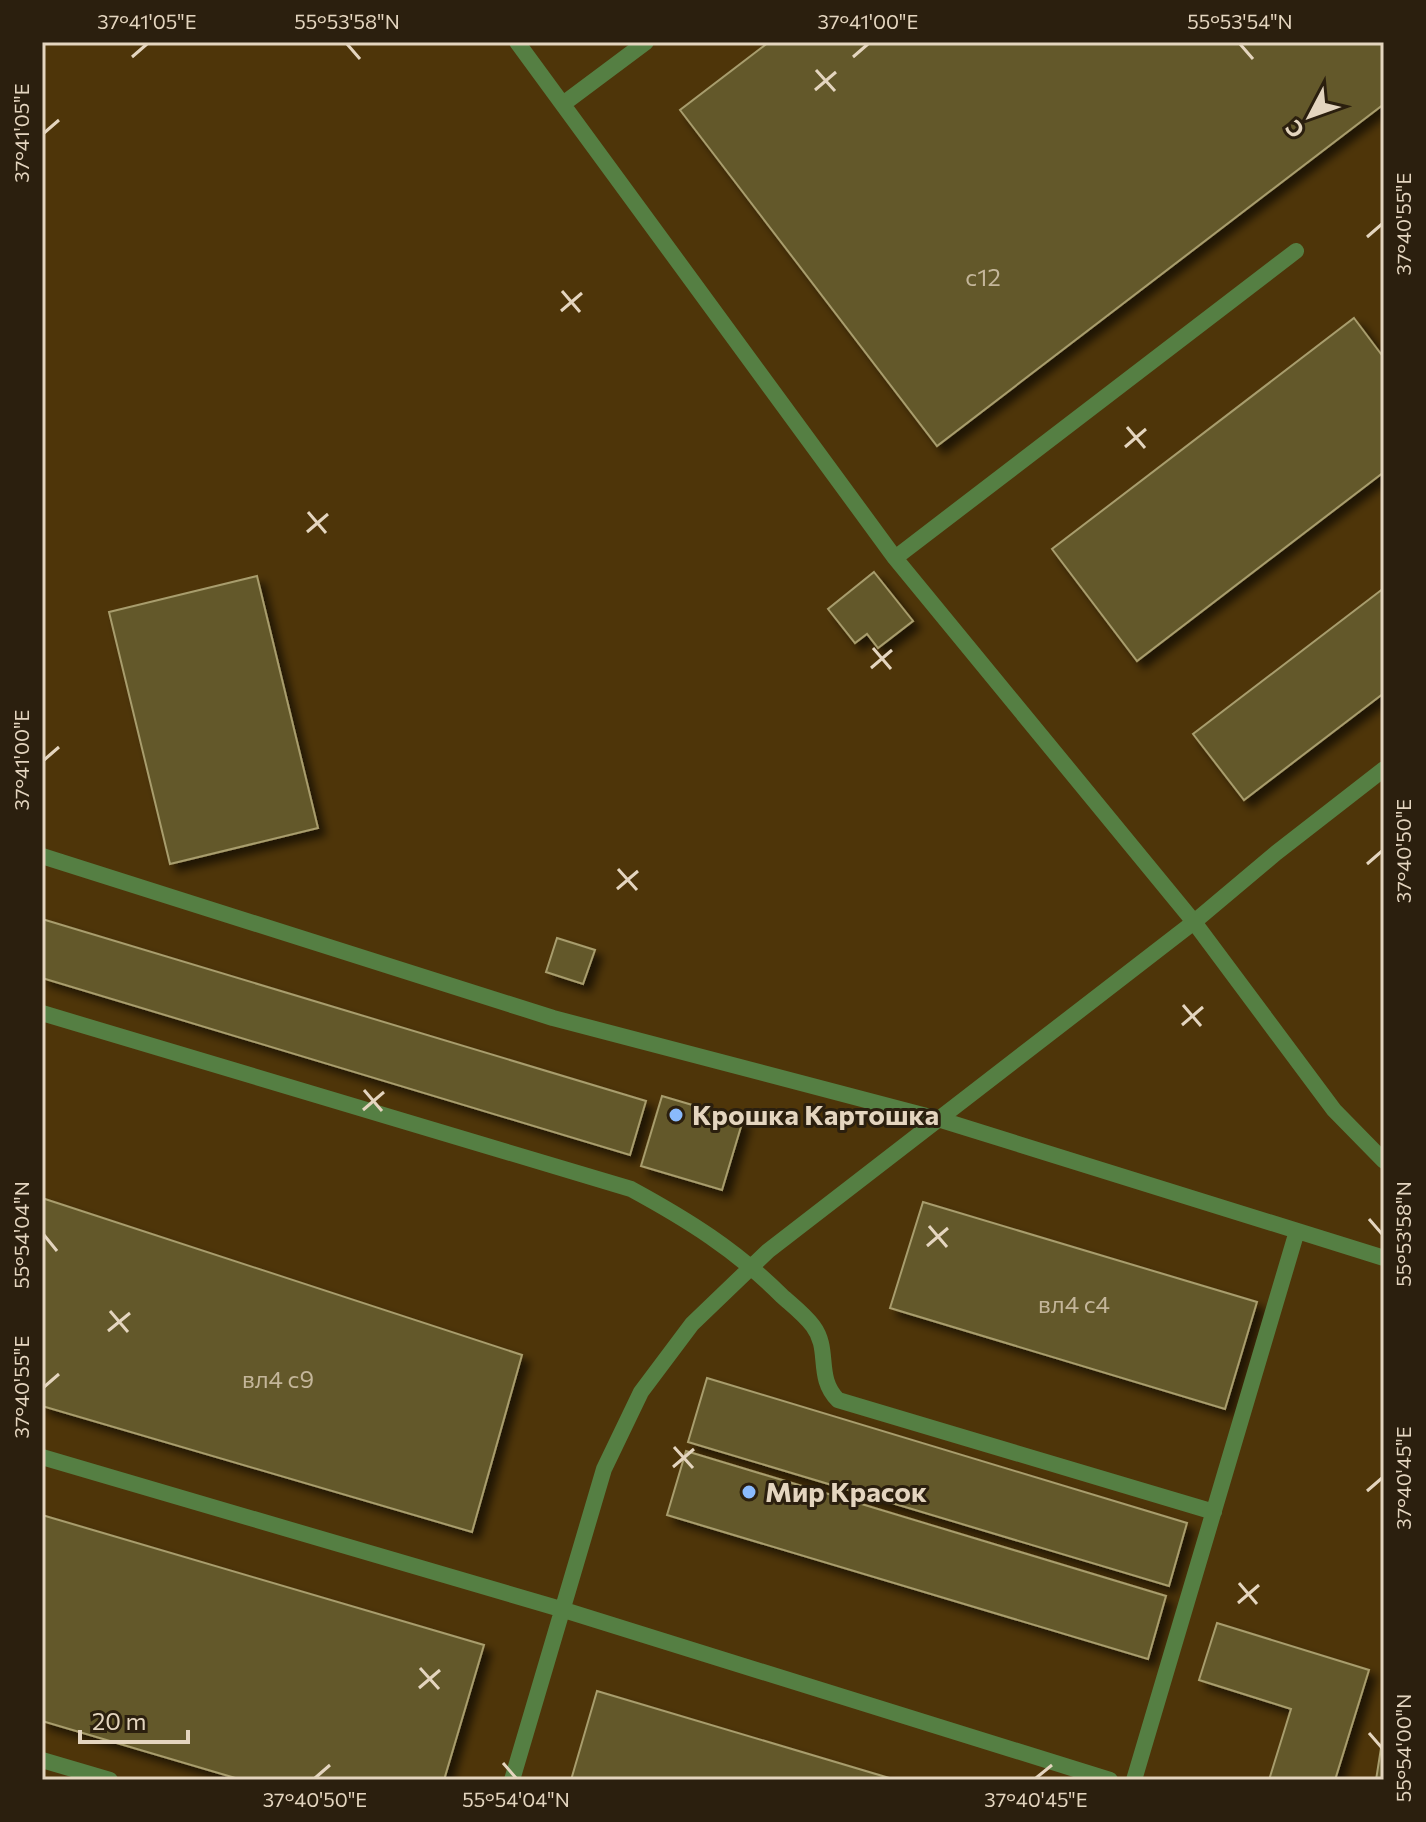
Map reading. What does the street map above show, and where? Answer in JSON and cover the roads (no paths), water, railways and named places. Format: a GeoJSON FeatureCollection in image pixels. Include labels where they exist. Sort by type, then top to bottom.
{"type":"FeatureCollection","features":[{"type":"Feature","properties":{"kind":"lane"},"geometry":{"type":"LineString","coordinates":[[517,42],[895,558],[1194,922],[1334,1110],[1384,1161]]}},
{"type":"Feature","properties":{"kind":"lane"},"geometry":{"type":"LineString","coordinates":[[563,104],[646,42]]}},
{"type":"Feature","properties":{"kind":"lane"},"geometry":{"type":"LineString","coordinates":[[895,558],[1296,251]]}},
{"type":"Feature","properties":{"kind":"lane"},"geometry":{"type":"LineString","coordinates":[[512,1780],[604,1469],[641,1392],[692,1324],[752,1266],[1194,922],[1384,769]]}},
{"type":"Feature","properties":{"kind":"lane"},"geometry":{"type":"LineString","coordinates":[[42,856],[553,1018],[938,1119],[1384,1258]]}},
{"type":"Feature","properties":{"kind":"lane"},"geometry":{"type":"LineString","coordinates":[[42,1013],[631,1189],[693,1223],[752,1266],[814,1327],[822,1344],[823,1372],[828,1390],[838,1400],[1214,1512]]}},
{"type":"Feature","properties":{"kind":"lane"},"geometry":{"type":"LineString","coordinates":[[1134,1780],[1297,1231]]}},
{"type":"Feature","properties":{"kind":"lane"},"geometry":{"type":"LineString","coordinates":[[42,1457],[564,1610],[1110,1780]]}},
{"type":"Feature","properties":{"kind":"lane"},"geometry":{"type":"LineString","coordinates":[[42,1760],[110,1780]]}},
{"type":"Feature","properties":{"kind":"place","name":"Крошка Картошка"},"geometry":{"type":"Point","coordinates":[676,1115]}},
{"type":"Feature","properties":{"kind":"place","name":"Мир Красок"},"geometry":{"type":"Point","coordinates":[749,1492]}}]}
